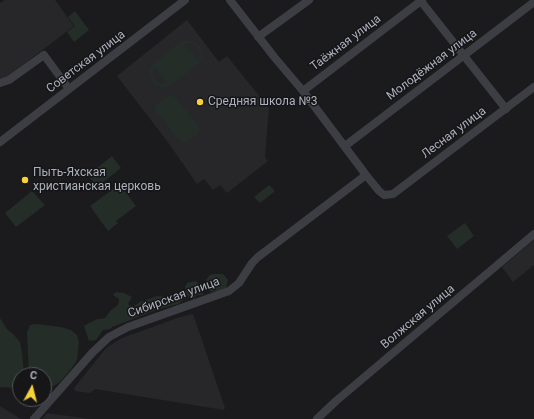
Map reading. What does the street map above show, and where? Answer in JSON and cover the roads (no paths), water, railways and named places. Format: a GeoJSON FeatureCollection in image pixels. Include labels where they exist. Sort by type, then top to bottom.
{"type":"FeatureCollection","features":[{"type":"Feature","properties":{"kind":"street","name":"Советская улица"},"geometry":{"type":"LineString","coordinates":[[0,142],[186,0]]}},
{"type":"Feature","properties":{"kind":"street"},"geometry":{"type":"LineString","coordinates":[[230,0],[258,37],[304,91],[366,176]]}},
{"type":"Feature","properties":{"kind":"street"},"geometry":{"type":"LineString","coordinates":[[258,37],[309,0]]}},
{"type":"Feature","properties":{"kind":"street"},"geometry":{"type":"LineString","coordinates":[[421,0],[506,109]]}},
{"type":"Feature","properties":{"kind":"street","name":"Таёжная улица"},"geometry":{"type":"LineString","coordinates":[[304,91],[421,0]]}},
{"type":"Feature","properties":{"kind":"street","name":"Молодёжная улица"},"geometry":{"type":"LineString","coordinates":[[345,146],[534,2]]}},
{"type":"Feature","properties":{"kind":"street"},"geometry":{"type":"LineString","coordinates":[[0,83],[10,80],[44,55],[69,89]]}},
{"type":"Feature","properties":{"kind":"street","name":"Лесная улица"},"geometry":{"type":"LineString","coordinates":[[366,176],[381,193],[387,195],[393,194],[534,87]]}},
{"type":"Feature","properties":{"kind":"street","name":"Сибирская улица"},"geometry":{"type":"LineString","coordinates":[[34,419],[92,353],[109,338],[128,327],[229,292],[239,284],[252,263],[258,257],[366,176]]}},
{"type":"Feature","properties":{"kind":"street","name":"Волжская улица"},"geometry":{"type":"LineString","coordinates":[[317,419],[336,401],[534,234]]}},
{"type":"Feature","properties":{"kind":"place","name":"Средняя школа №3"},"geometry":{"type":"Point","coordinates":[200,102]}},
{"type":"Feature","properties":{"kind":"place","name":"Пыть-Яхская христианская церковь"},"geometry":{"type":"Point","coordinates":[25,180]}}]}
